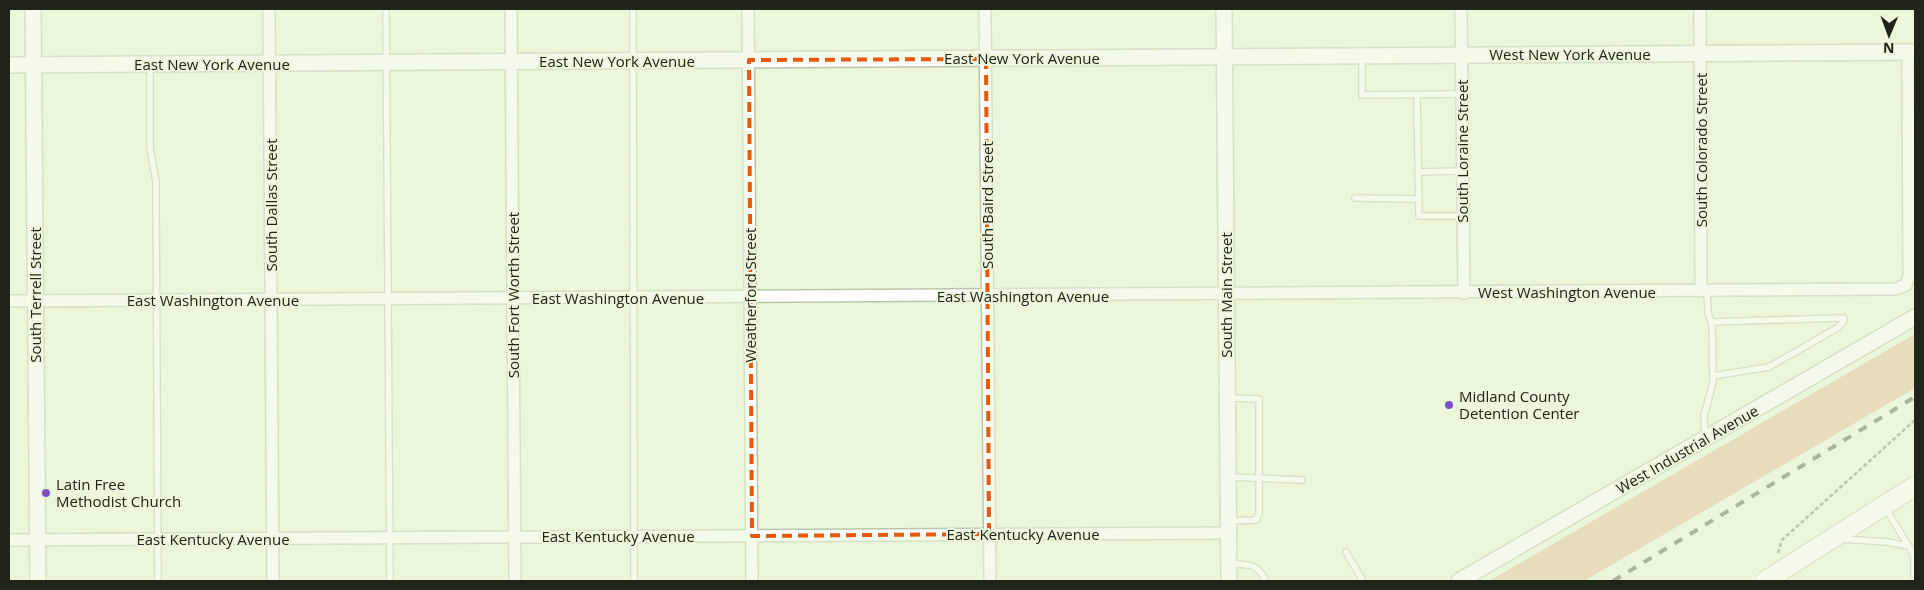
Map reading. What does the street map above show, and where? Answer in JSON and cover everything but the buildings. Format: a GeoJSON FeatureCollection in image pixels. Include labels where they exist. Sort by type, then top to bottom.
{"type":"FeatureCollection","features":[{"type":"Feature","properties":{"kind":"main road"},"geometry":{"type":"LineString","coordinates":[[1768,580],[1915,486]]}},
{"type":"Feature","properties":{"kind":"street","name":"South Terrell Street"},"geometry":{"type":"LineString","coordinates":[[33,9],[38,581]]}},
{"type":"Feature","properties":{"kind":"street","name":"South Dallas Street"},"geometry":{"type":"LineString","coordinates":[[270,9],[273,581]]}},
{"type":"Feature","properties":{"kind":"street","name":"South Fort Worth Street"},"geometry":{"type":"LineString","coordinates":[[511,9],[515,581]]}},
{"type":"Feature","properties":{"kind":"street","name":"Weatherford Street"},"geometry":{"type":"LineString","coordinates":[[748,9],[752,581]]}},
{"type":"Feature","properties":{"kind":"street","name":"South Baird Street"},"geometry":{"type":"LineString","coordinates":[[986,9],[990,581]]}},
{"type":"Feature","properties":{"kind":"street","name":"South Main Street"},"geometry":{"type":"LineString","coordinates":[[1224,9],[1229,581]]}},
{"type":"Feature","properties":{"kind":"street","name":"South Loraine Street"},"geometry":{"type":"LineString","coordinates":[[1461,9],[1464,293]]}},
{"type":"Feature","properties":{"kind":"street","name":"South Colorado Street"},"geometry":{"type":"LineString","coordinates":[[1700,9],[1704,291]]}},
{"type":"Feature","properties":{"kind":"street","name":"West New York Avenue"},"geometry":{"type":"LineString","coordinates":[[1224,56],[1912,52]]}},
{"type":"Feature","properties":{"kind":"street","name":"West Washington Avenue"},"geometry":{"type":"LineString","coordinates":[[1226,294],[1895,289],[1906,285],[1909,276],[1912,52]]}},
{"type":"Feature","properties":{"kind":"street","name":"East New York Avenue"},"geometry":{"type":"LineString","coordinates":[[9,65],[1224,56]]}},
{"type":"Feature","properties":{"kind":"street","name":"East Washington Avenue"},"geometry":{"type":"LineString","coordinates":[[9,301],[988,297],[1226,294]]}},
{"type":"Feature","properties":{"kind":"street","name":"West Industrial Avenue"},"geometry":{"type":"LineString","coordinates":[[1459,581],[1915,317]]}},
{"type":"Feature","properties":{"kind":"street","name":"East Kentucky Avenue"},"geometry":{"type":"LineString","coordinates":[[9,540],[989,534],[1228,527]]}},
{"type":"Feature","properties":{"kind":"lane"},"geometry":{"type":"LineString","coordinates":[[386,9],[390,581]]}},
{"type":"Feature","properties":{"kind":"lane"},"geometry":{"type":"LineString","coordinates":[[633,9],[632,298],[634,581]]}},
{"type":"Feature","properties":{"kind":"lane"},"geometry":{"type":"LineString","coordinates":[[1362,56],[1362,95],[1462,94]]}},
{"type":"Feature","properties":{"kind":"lane"},"geometry":{"type":"LineString","coordinates":[[150,64],[150,148],[156,182],[158,581]]}},
{"type":"Feature","properties":{"kind":"lane"},"geometry":{"type":"LineString","coordinates":[[1417,95],[1418,216],[1462,216]]}},
{"type":"Feature","properties":{"kind":"lane"},"geometry":{"type":"LineString","coordinates":[[1418,172],[1462,171]]}},
{"type":"Feature","properties":{"kind":"lane"},"geometry":{"type":"LineString","coordinates":[[1354,198],[1418,199]]}},
{"type":"Feature","properties":{"kind":"lane"},"geometry":{"type":"LineString","coordinates":[[1704,291],[1711,322],[1712,376],[1710,395],[1704,416],[1705,438]]}},
{"type":"Feature","properties":{"kind":"lane"},"geometry":{"type":"LineString","coordinates":[[1711,322],[1844,318],[1844,321],[1837,328],[1769,367],[1712,376]]}},
{"type":"Feature","properties":{"kind":"lane"},"geometry":{"type":"LineString","coordinates":[[1227,398],[1259,399],[1260,478],[1259,514],[1256,520],[1228,527]]}},
{"type":"Feature","properties":{"kind":"lane"},"geometry":{"type":"LineString","coordinates":[[1228,477],[1302,480]]}},
{"type":"Feature","properties":{"kind":"lane"},"geometry":{"type":"LineString","coordinates":[[1890,501],[1914,556],[1914,581]]}},
{"type":"Feature","properties":{"kind":"lane"},"geometry":{"type":"LineString","coordinates":[[1832,539],[1887,542],[1908,546]]}},
{"type":"Feature","properties":{"kind":"lane"},"geometry":{"type":"LineString","coordinates":[[1346,552],[1363,581]]}},
{"type":"Feature","properties":{"kind":"lane"},"geometry":{"type":"LineString","coordinates":[[1229,564],[1250,565],[1260,569],[1266,581]]}},
{"type":"Feature","properties":{"kind":"path"},"geometry":{"type":"LineString","coordinates":[[1768,580],[1782,540],[1915,420]]}},
{"type":"Feature","properties":{"kind":"highlighted area"},"geometry":{"type":"Polygon","coordinates":[[[986,59],[989,534],[752,536],[749,60],[986,59]]]}},
{"type":"Feature","properties":{"kind":"shaded area"},"geometry":{"type":"Polygon","coordinates":[[[1915,334],[1915,388],[1584,581],[1489,581],[1915,334]]]}},
{"type":"Feature","properties":{"kind":"railway"},"geometry":{"type":"LineString","coordinates":[[1613,581],[1915,397]]}},
{"type":"Feature","properties":{"kind":"place","name":"Midland County Detention Center"},"geometry":{"type":"Point","coordinates":[1449,405]}},
{"type":"Feature","properties":{"kind":"place","name":"Latin Free Methodist Church"},"geometry":{"type":"Point","coordinates":[46,493]}}]}
